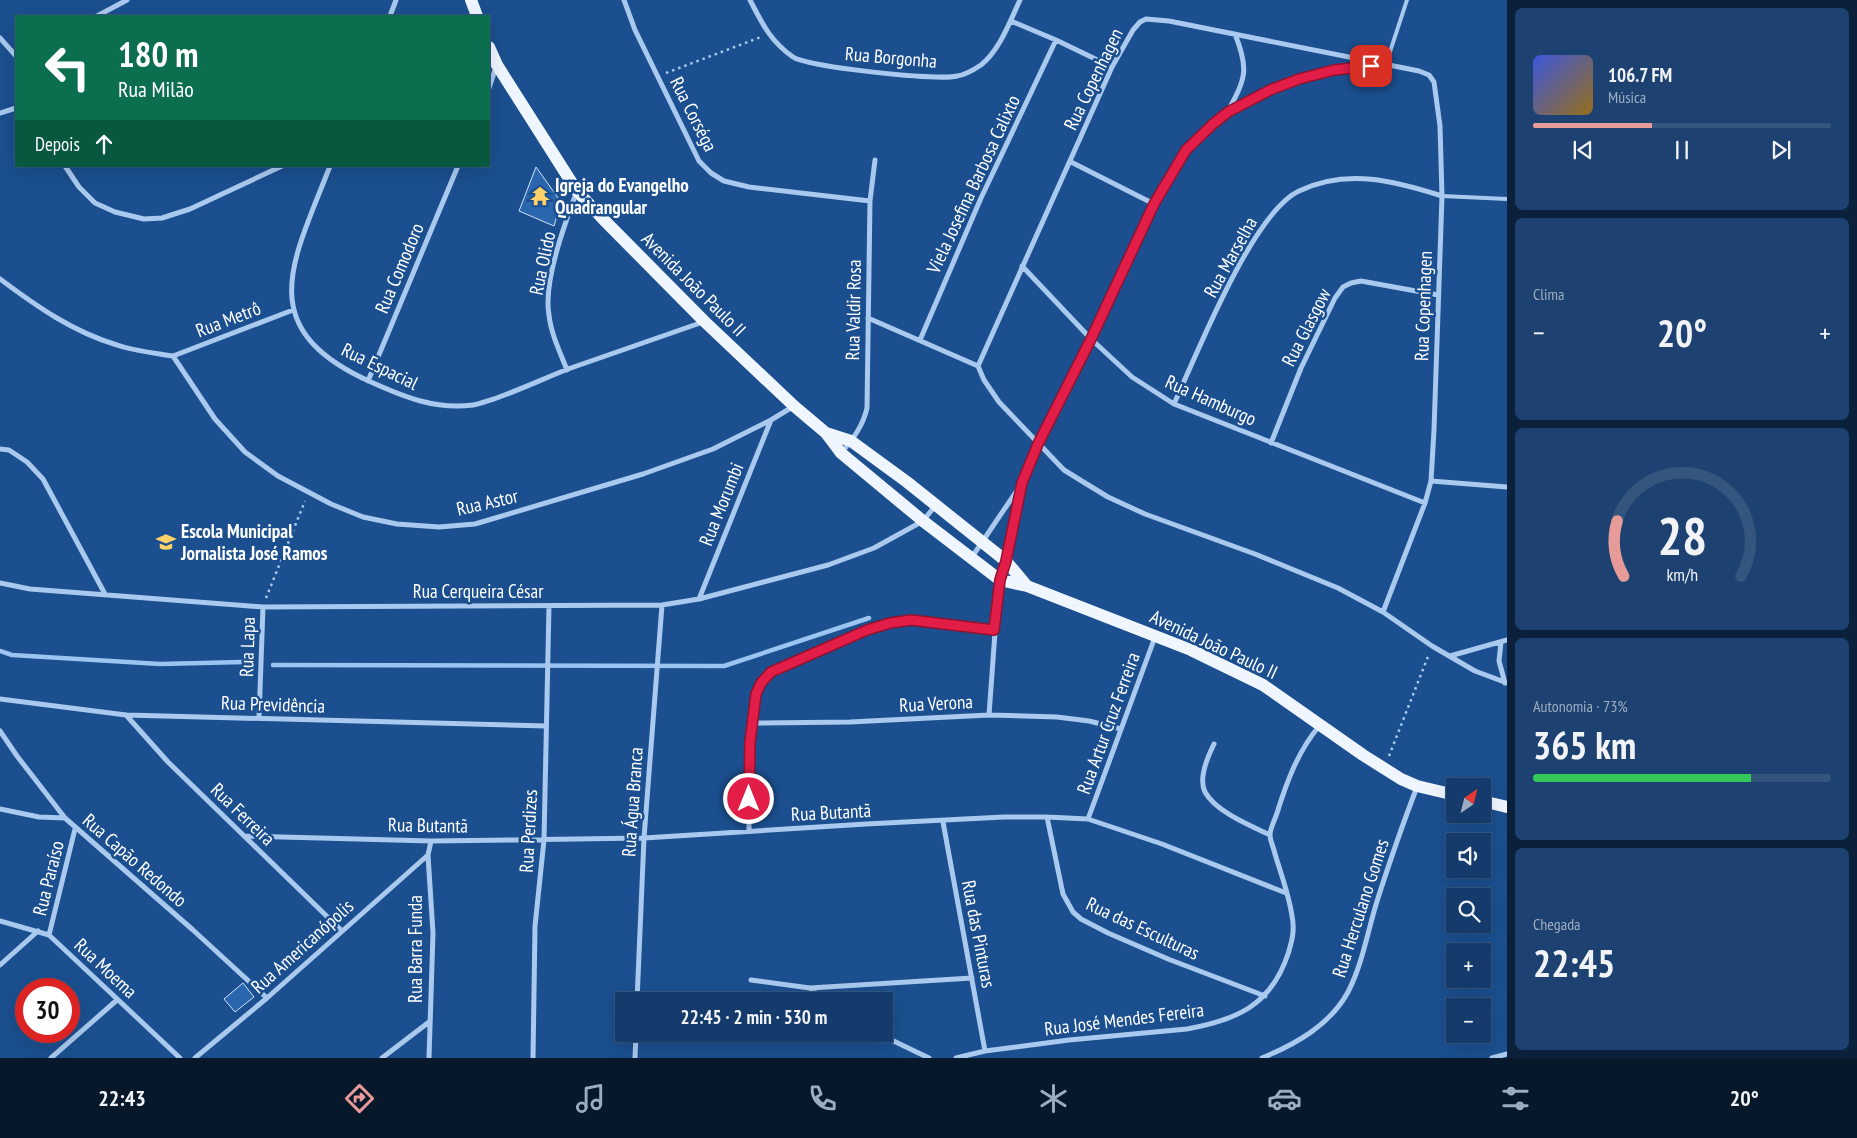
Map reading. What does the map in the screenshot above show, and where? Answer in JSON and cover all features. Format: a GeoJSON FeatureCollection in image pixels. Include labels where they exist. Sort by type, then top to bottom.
{"type":"FeatureCollection","features":[{"type":"Feature","properties":{"kind":"main road"},"geometry":{"type":"LineString","coordinates":[[471,0],[477,15]]}},
{"type":"Feature","properties":{"kind":"main road","name":"Avenida João Paulo II"},"geometry":{"type":"LineString","coordinates":[[490,49],[497,65],[577,191],[603,220],[704,321],[794,406],[826,432],[841,453],[924,521],[1000,580],[1026,586],[1191,650],[1263,685],[1384,769],[1417,786],[1446,793]]}},
{"type":"Feature","properties":{"kind":"main road","name":"Avenida João Paulo II"},"geometry":{"type":"LineString","coordinates":[[826,432],[852,441],[1006,561],[1026,586]]}},
{"type":"Feature","properties":{"kind":"main road"},"geometry":{"type":"LineString","coordinates":[[1491,803],[1507,807]]}},
{"type":"Feature","properties":{"kind":"street"},"geometry":{"type":"LineString","coordinates":[[99,15],[127,0]]}},
{"type":"Feature","properties":{"kind":"street"},"geometry":{"type":"LineString","coordinates":[[390,15],[396,0]]}},
{"type":"Feature","properties":{"kind":"street","name":"Rua Corséga"},"geometry":{"type":"LineString","coordinates":[[624,0],[635,30],[699,161],[711,173],[724,180],[749,187],[870,201]]}},
{"type":"Feature","properties":{"kind":"street","name":"Rua Borgonha"},"geometry":{"type":"LineString","coordinates":[[750,0],[768,34],[794,58],[808,63],[932,78],[957,76],[981,64],[993,52],[1020,0]]}},
{"type":"Feature","properties":{"kind":"street"},"geometry":{"type":"LineString","coordinates":[[1011,20],[1112,68]]}},
{"type":"Feature","properties":{"kind":"street","name":"Rua Copenhagen"},"geometry":{"type":"LineString","coordinates":[[978,366],[1112,68],[1133,30],[1140,22],[1146,20],[1169,21],[1386,64],[1419,71],[1429,76],[1434,82],[1440,126],[1442,196],[1431,481],[1425,503],[1383,612]]}},
{"type":"Feature","properties":{"kind":"street"},"geometry":{"type":"LineString","coordinates":[[1228,112],[1238,93],[1245,73],[1244,56],[1235,34]]}},
{"type":"Feature","properties":{"kind":"street"},"geometry":{"type":"LineString","coordinates":[[0,38],[15,55]]}},
{"type":"Feature","properties":{"kind":"street","name":"Viela Josefina Barbosa Calixto"},"geometry":{"type":"LineString","coordinates":[[920,340],[981,198],[1056,40]]}},
{"type":"Feature","properties":{"kind":"street"},"geometry":{"type":"LineString","coordinates":[[989,715],[994,630],[1000,580],[1006,561],[1022,483],[1038,444],[1091,339],[1154,204],[1186,150],[1228,112],[1270,90],[1299,79],[1334,70],[1386,64]]}},
{"type":"Feature","properties":{"kind":"street"},"geometry":{"type":"LineString","coordinates":[[490,85],[497,65]]}},
{"type":"Feature","properties":{"kind":"street"},"geometry":{"type":"LineString","coordinates":[[0,113],[15,108]]}},
{"type":"Feature","properties":{"kind":"street","name":"Rua Valdir Rosa"},"geometry":{"type":"LineString","coordinates":[[841,453],[852,441],[865,418],[867,408],[870,201],[875,160]]}},
{"type":"Feature","properties":{"kind":"street"},"geometry":{"type":"LineString","coordinates":[[1071,162],[1154,204]]}},
{"type":"Feature","properties":{"kind":"street"},"geometry":{"type":"LineString","coordinates":[[66,167],[80,187],[95,202],[115,212],[144,219],[162,218],[190,210],[280,167]]}},
{"type":"Feature","properties":{"kind":"street","name":"Rua Espacial"},"geometry":{"type":"LineString","coordinates":[[330,167],[296,255],[292,283],[293,310],[299,326],[315,346],[338,365],[368,381],[409,398],[446,407],[474,405],[704,321]]}},
{"type":"Feature","properties":{"kind":"street","name":"Rua Comodoro"},"geometry":{"type":"LineString","coordinates":[[368,381],[458,167]]}},
{"type":"Feature","properties":{"kind":"street","name":"Rua Marselha"},"geometry":{"type":"LineString","coordinates":[[1174,404],[1226,292],[1258,231],[1277,207],[1297,191],[1318,183],[1352,178],[1398,182],[1442,196]]}},
{"type":"Feature","properties":{"kind":"street","name":"Rua Olido"},"geometry":{"type":"LineString","coordinates":[[567,370],[553,332],[548,307],[551,278],[563,230],[577,191]]}},
{"type":"Feature","properties":{"kind":"street","name":"Rua Hamburgo"},"geometry":{"type":"LineString","coordinates":[[1022,266],[1091,339],[1132,377],[1174,404],[1425,503]]}},
{"type":"Feature","properties":{"kind":"street"},"geometry":{"type":"LineString","coordinates":[[0,280],[39,307],[82,332],[118,346],[173,356]]}},
{"type":"Feature","properties":{"kind":"street","name":"Rua Glasgow"},"geometry":{"type":"LineString","coordinates":[[1271,443],[1301,368],[1335,298],[1343,287],[1361,281],[1438,295]]}},
{"type":"Feature","properties":{"kind":"street","name":"Rua Metrô"},"geometry":{"type":"LineString","coordinates":[[173,356],[293,310]]}},
{"type":"Feature","properties":{"kind":"street"},"geometry":{"type":"LineString","coordinates":[[868,318],[978,366],[984,380],[999,402],[1038,444],[1064,470],[1108,497],[1145,514],[1255,554],[1338,588],[1383,612],[1432,646],[1475,671],[1506,683]]}},
{"type":"Feature","properties":{"kind":"street","name":"Rua Astor"},"geometry":{"type":"LineString","coordinates":[[173,356],[215,419],[245,452],[278,476],[308,493],[363,516],[397,524],[439,527],[475,524],[643,474],[713,449],[771,420],[794,406]]}},
{"type":"Feature","properties":{"kind":"street","name":"Rua Morumbi"},"geometry":{"type":"LineString","coordinates":[[699,599],[771,420]]}},
{"type":"Feature","properties":{"kind":"street"},"geometry":{"type":"LineString","coordinates":[[0,448],[9,450],[27,462],[43,479],[105,594]]}},
{"type":"Feature","properties":{"kind":"street"},"geometry":{"type":"LineString","coordinates":[[1431,481],[1507,487]]}},
{"type":"Feature","properties":{"kind":"street"},"geometry":{"type":"LineString","coordinates":[[972,558],[1022,483]]}},
{"type":"Feature","properties":{"kind":"street","name":"Rua Cerqueira César"},"geometry":{"type":"LineString","coordinates":[[0,583],[30,589],[263,607],[662,605],[699,599],[828,566],[874,548],[924,521],[935,506]]}},
{"type":"Feature","properties":{"kind":"street","name":"Rua Água Branca"},"geometry":{"type":"LineString","coordinates":[[637,992],[644,838],[662,605]]}},
{"type":"Feature","properties":{"kind":"street","name":"Rua Perdizes"},"geometry":{"type":"LineString","coordinates":[[533,1058],[535,926],[544,840],[549,606]]}},
{"type":"Feature","properties":{"kind":"street","name":"Rua Lapa"},"geometry":{"type":"LineString","coordinates":[[259,718],[263,607]]}},
{"type":"Feature","properties":{"kind":"street"},"geometry":{"type":"LineString","coordinates":[[749,831],[749,767],[756,694],[761,683],[771,672],[867,630],[890,623],[911,620],[994,630]]}},
{"type":"Feature","properties":{"kind":"street","name":"Rua Artur Cruz Ferreira"},"geometry":{"type":"LineString","coordinates":[[1088,819],[1155,636]]}},
{"type":"Feature","properties":{"kind":"street"},"geometry":{"type":"LineString","coordinates":[[1450,656],[1504,641],[1499,662],[1506,683]]}},
{"type":"Feature","properties":{"kind":"street","name":"Rua Previdência"},"geometry":{"type":"LineString","coordinates":[[0,699],[126,715],[546,726]]}},
{"type":"Feature","properties":{"kind":"street","name":"Rua Ferreira"},"geometry":{"type":"LineString","coordinates":[[126,715],[168,762],[342,931]]}},
{"type":"Feature","properties":{"kind":"street","name":"Rua Verona"},"geometry":{"type":"LineString","coordinates":[[752,724],[850,722],[989,715],[1057,717],[1121,729]]}},
{"type":"Feature","properties":{"kind":"street"},"geometry":{"type":"LineString","coordinates":[[1214,744],[1205,765],[1204,792],[1216,804],[1232,815],[1270,835],[1293,766],[1306,741],[1321,724]]}},
{"type":"Feature","properties":{"kind":"street","name":"Rua Capão Redondo"},"geometry":{"type":"LineString","coordinates":[[0,730],[17,756],[65,818],[267,998]]}},
{"type":"Feature","properties":{"kind":"street","name":"Rua Herculano Gomes"},"geometry":{"type":"LineString","coordinates":[[1262,1058],[1287,1047],[1323,1024],[1348,993],[1363,953],[1378,899],[1417,786]]}},
{"type":"Feature","properties":{"kind":"street"},"geometry":{"type":"LineString","coordinates":[[0,809],[39,817],[65,818]]}},
{"type":"Feature","properties":{"kind":"street","name":"Rua Butantã"},"geometry":{"type":"LineString","coordinates":[[245,836],[431,841],[644,838],[1004,817],[1088,819],[1162,844],[1286,893]]}},
{"type":"Feature","properties":{"kind":"street","name":"Rua das Esculturas"},"geometry":{"type":"LineString","coordinates":[[1047,817],[1063,894],[1073,912],[1081,919],[1151,952],[1265,996]]}},
{"type":"Feature","properties":{"kind":"street","name":"Rua das Pinturas"},"geometry":{"type":"LineString","coordinates":[[943,822],[985,1051]]}},
{"type":"Feature","properties":{"kind":"street","name":"Rua Paraíso"},"geometry":{"type":"LineString","coordinates":[[49,935],[76,829]]}},
{"type":"Feature","properties":{"kind":"street","name":"Rua José Mendes Fereira"},"geometry":{"type":"LineString","coordinates":[[956,1058],[985,1051],[1069,1040],[1205,1026],[1233,1016],[1265,996],[1282,968],[1292,941],[1293,931],[1292,916],[1270,835]]}},
{"type":"Feature","properties":{"kind":"street","name":"Rua Barra Funda"},"geometry":{"type":"LineString","coordinates":[[429,1058],[433,933],[428,855],[431,841]]}},
{"type":"Feature","properties":{"kind":"street","name":"Rua Americanópolis"},"geometry":{"type":"LineString","coordinates":[[195,1058],[267,998],[428,855]]}},
{"type":"Feature","properties":{"kind":"street","name":"Rua Moema"},"geometry":{"type":"LineString","coordinates":[[0,921],[49,935],[180,1058]]}},
{"type":"Feature","properties":{"kind":"street","name":"Rua Paraíso"},"geometry":{"type":"LineString","coordinates":[[0,965],[38,931]]}},
{"type":"Feature","properties":{"kind":"street"},"geometry":{"type":"LineString","coordinates":[[751,980],[810,988],[972,978]]}},
{"type":"Feature","properties":{"kind":"street"},"geometry":{"type":"LineString","coordinates":[[810,988],[814,992]]}},
{"type":"Feature","properties":{"kind":"street"},"geometry":{"type":"LineString","coordinates":[[51,1058],[117,1000]]}},
{"type":"Feature","properties":{"kind":"street"},"geometry":{"type":"LineString","coordinates":[[382,1058],[429,1022]]}},
{"type":"Feature","properties":{"kind":"street"},"geometry":{"type":"LineString","coordinates":[[893,1041],[929,1058]]}},
{"type":"Feature","properties":{"kind":"street"},"geometry":{"type":"LineString","coordinates":[[635,1058],[636,1042]]}},
{"type":"Feature","properties":{"kind":"street"},"geometry":{"type":"LineString","coordinates":[[1492,1058],[1507,1054]]}},
{"type":"Feature","properties":{"kind":"lane"},"geometry":{"type":"LineString","coordinates":[[1386,64],[1407,0]]}},
{"type":"Feature","properties":{"kind":"lane","name":"Rua Marselha"},"geometry":{"type":"LineString","coordinates":[[1442,196],[1507,199]]}},
{"type":"Feature","properties":{"kind":"path"},"geometry":{"type":"LineString","coordinates":[[658,76],[768,34]]}},
{"type":"Feature","properties":{"kind":"path"},"geometry":{"type":"LineString","coordinates":[[263,607],[308,493]]}},
{"type":"Feature","properties":{"kind":"path"},"geometry":{"type":"LineString","coordinates":[[1384,769],[1432,646]]}},
{"type":"Feature","properties":{"kind":"building","name":"Igreja do Evangelho Quadrangular"},"geometry":{"type":"Polygon","coordinates":[[[536,167],[561,202],[554,226],[519,211],[536,167]]]}},
{"type":"Feature","properties":{"kind":"building"},"geometry":{"type":"Polygon","coordinates":[[[243,983],[254,997],[235,1012],[224,999],[243,983]]]}},
{"type":"Feature","properties":{"kind":"waterway"},"geometry":{"type":"LineString","coordinates":[[273,665],[724,666],[869,618]]}},
{"type":"Feature","properties":{"kind":"waterway"},"geometry":{"type":"LineString","coordinates":[[0,651],[12,655],[160,664],[243,662]]}},
{"type":"Feature","properties":{"kind":"place","name":"Igreja do Evangelho Quadrangular"},"geometry":{"type":"Point","coordinates":[540,196]}},
{"type":"Feature","properties":{"kind":"place","name":"Escola Municipal Jornalista José Ramos"},"geometry":{"type":"Point","coordinates":[166,542]}},
{"type":"Feature","properties":{"kind":"route"},"geometry":{"type":"LineString","coordinates":[[749,799],[750,742],[756,694],[761,683],[771,672],[867,630],[890,623],[911,620],[933,621],[994,630],[1000,580],[1006,561],[1022,483],[1038,444],[1091,339],[1154,204],[1186,150],[1228,112],[1270,90],[1299,79],[1334,70],[1371,66]]}}]}
